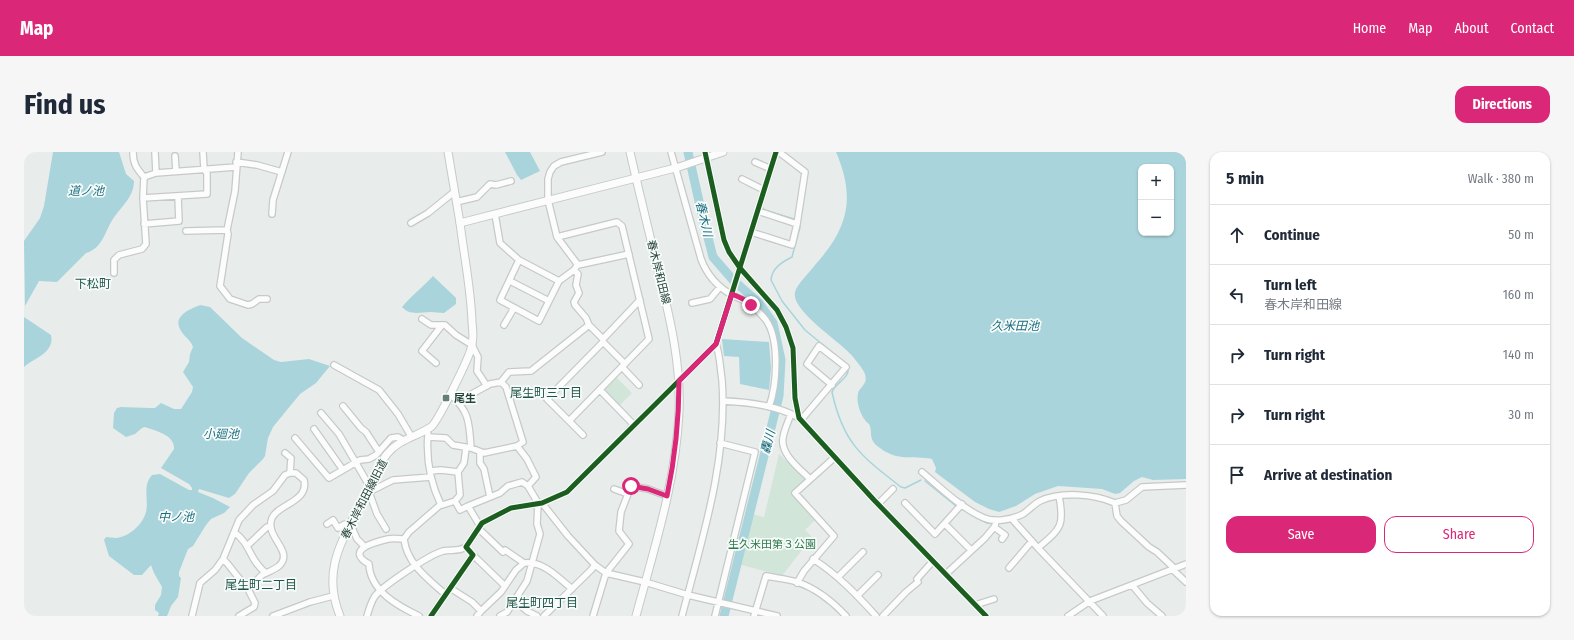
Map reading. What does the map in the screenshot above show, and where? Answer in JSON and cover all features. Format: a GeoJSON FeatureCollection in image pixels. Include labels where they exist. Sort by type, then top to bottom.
{"type":"FeatureCollection","features":[{"type":"Feature","properties":{"kind":"main road"},"geometry":{"type":"LineString","coordinates":[[429,428],[434,424],[464,368],[472,345],[471,304],[460,223],[448,152]]}},
{"type":"Feature","properties":{"kind":"main road","name":"春木岸和田線"},"geometry":{"type":"LineString","coordinates":[[630,152],[674,338],[679,381],[677,440],[667,496],[636,616]]}},
{"type":"Feature","properties":{"kind":"main road"},"geometry":{"type":"LineString","coordinates":[[460,223],[675,168],[696,162],[705,155],[723,152]]}},
{"type":"Feature","properties":{"kind":"main road","name":"春木岸和田線旧道"},"geometry":{"type":"LineString","coordinates":[[340,616],[333,596],[332,578],[335,559],[351,524],[386,455],[403,440],[429,428]]}},
{"type":"Feature","properties":{"kind":"street"},"geometry":{"type":"LineString","coordinates":[[114,273],[114,260],[119,255],[142,249],[146,244],[143,198],[144,177],[133,161],[132,152]]}},
{"type":"Feature","properties":{"kind":"street"},"geometry":{"type":"LineString","coordinates":[[155,152],[156,173]]}},
{"type":"Feature","properties":{"kind":"street"},"geometry":{"type":"LineString","coordinates":[[143,198],[207,194],[207,173],[204,169],[203,152]]}},
{"type":"Feature","properties":{"kind":"street"},"geometry":{"type":"LineString","coordinates":[[238,152],[235,191],[227,230],[228,234],[220,286],[230,300],[248,305],[252,304],[258,299],[267,299]]}},
{"type":"Feature","properties":{"kind":"street"},"geometry":{"type":"LineString","coordinates":[[272,214],[273,200],[288,152]]}},
{"type":"Feature","properties":{"kind":"street"},"geometry":{"type":"LineString","coordinates":[[602,152],[561,162],[554,166],[548,179],[548,200],[557,237],[576,268],[578,274],[576,285],[579,293],[574,302],[575,305],[586,318],[589,325],[639,385]]}},
{"type":"Feature","properties":{"kind":"street"},"geometry":{"type":"LineString","coordinates":[[671,152],[700,259],[705,270],[712,280],[720,287],[743,299],[755,309],[766,321],[771,330],[775,357],[775,375],[773,396],[769,407]]}},
{"type":"Feature","properties":{"kind":"street"},"geometry":{"type":"LineString","coordinates":[[367,616],[371,604],[381,590],[415,566],[442,551],[461,551],[466,547],[482,523],[511,508],[540,503],[567,492],[716,344],[776,152]]}},
{"type":"Feature","properties":{"kind":"street"},"geometry":{"type":"LineString","coordinates":[[751,232],[792,245],[797,224],[805,172],[780,152]]}},
{"type":"Feature","properties":{"kind":"street"},"geometry":{"type":"LineString","coordinates":[[705,155],[724,240],[729,252],[740,268],[777,310],[786,326],[793,348],[795,398],[800,419]]}},
{"type":"Feature","properties":{"kind":"street"},"geometry":{"type":"LineString","coordinates":[[175,156],[176,172]]}},
{"type":"Feature","properties":{"kind":"street"},"geometry":{"type":"LineString","coordinates":[[755,162],[771,169]]}},
{"type":"Feature","properties":{"kind":"street"},"geometry":{"type":"LineString","coordinates":[[144,177],[156,173],[236,165],[257,165],[282,172]]}},
{"type":"Feature","properties":{"kind":"street"},"geometry":{"type":"LineString","coordinates":[[742,179],[764,190]]}},
{"type":"Feature","properties":{"kind":"street"},"geometry":{"type":"LineString","coordinates":[[456,202],[477,197],[490,184],[496,185],[512,181]]}},
{"type":"Feature","properties":{"kind":"street"},"geometry":{"type":"LineString","coordinates":[[411,223],[428,213],[454,192]]}},
{"type":"Feature","properties":{"kind":"street"},"geometry":{"type":"LineString","coordinates":[[144,224],[179,221],[178,197]]}},
{"type":"Feature","properties":{"kind":"street"},"geometry":{"type":"LineString","coordinates":[[758,210],[797,224]]}},
{"type":"Feature","properties":{"kind":"street"},"geometry":{"type":"LineString","coordinates":[[495,214],[500,243],[519,260],[560,281]]}},
{"type":"Feature","properties":{"kind":"street"},"geometry":{"type":"LineString","coordinates":[[557,237],[617,222],[622,226],[649,339],[569,421]]}},
{"type":"Feature","properties":{"kind":"street"},"geometry":{"type":"LineString","coordinates":[[186,231],[227,230]]}},
{"type":"Feature","properties":{"kind":"street"},"geometry":{"type":"LineString","coordinates":[[519,260],[500,300],[539,321],[560,281],[576,268],[629,254]]}},
{"type":"Feature","properties":{"kind":"street"},"geometry":{"type":"LineString","coordinates":[[510,281],[549,301]]}},
{"type":"Feature","properties":{"kind":"street"},"geometry":{"type":"LineString","coordinates":[[692,303],[710,299],[720,287]]}},
{"type":"Feature","properties":{"kind":"street"},"geometry":{"type":"LineString","coordinates":[[583,435],[547,399],[640,300]]}},
{"type":"Feature","properties":{"kind":"street"},"geometry":{"type":"LineString","coordinates":[[504,325],[514,308]]}},
{"type":"Feature","properties":{"kind":"street"},"geometry":{"type":"LineString","coordinates":[[422,319],[431,325],[445,325],[456,335],[472,345],[478,356],[479,362],[477,371],[487,386]]}},
{"type":"Feature","properties":{"kind":"street"},"geometry":{"type":"LineString","coordinates":[[436,363],[422,351],[442,325]]}},
{"type":"Feature","properties":{"kind":"street"},"geometry":{"type":"LineString","coordinates":[[459,401],[487,386],[501,382],[509,372],[531,370],[589,325]]}},
{"type":"Feature","properties":{"kind":"street"},"geometry":{"type":"LineString","coordinates":[[682,616],[716,479],[723,401],[719,353],[716,344]]}},
{"type":"Feature","properties":{"kind":"street"},"geometry":{"type":"LineString","coordinates":[[800,419],[832,385],[846,367],[819,346],[807,364],[832,385]]}},
{"type":"Feature","properties":{"kind":"street"},"geometry":{"type":"LineString","coordinates":[[334,365],[379,390],[398,414],[411,436]]}},
{"type":"Feature","properties":{"kind":"street"},"geometry":{"type":"LineString","coordinates":[[428,437],[446,438],[454,445],[480,452],[489,452],[517,446],[523,442],[506,387],[501,382]]}},
{"type":"Feature","properties":{"kind":"street"},"geometry":{"type":"LineString","coordinates":[[600,390],[634,425]]}},
{"type":"Feature","properties":{"kind":"street"},"geometry":{"type":"LineString","coordinates":[[445,594],[415,566],[408,556],[404,539],[416,525],[441,505],[455,501],[460,495],[458,472],[464,463],[468,448],[469,420],[459,401],[450,394]]}},
{"type":"Feature","properties":{"kind":"street"},"geometry":{"type":"LineString","coordinates":[[723,401],[780,409],[800,419],[834,458],[986,616]]}},
{"type":"Feature","properties":{"kind":"street"},"geometry":{"type":"LineString","coordinates":[[343,406],[366,432],[379,452]]}},
{"type":"Feature","properties":{"kind":"street"},"geometry":{"type":"LineString","coordinates":[[321,413],[339,434],[356,463],[369,490],[377,514],[386,529]]}},
{"type":"Feature","properties":{"kind":"street"},"geometry":{"type":"LineString","coordinates":[[791,414],[782,439],[783,447],[785,452],[810,479]]}},
{"type":"Feature","properties":{"kind":"street"},"geometry":{"type":"LineString","coordinates":[[429,428],[427,457],[435,493],[441,505]]}},
{"type":"Feature","properties":{"kind":"street"},"geometry":{"type":"LineString","coordinates":[[314,429],[344,470]]}},
{"type":"Feature","properties":{"kind":"street"},"geometry":{"type":"LineString","coordinates":[[295,438],[330,478],[360,460],[369,459],[379,452],[391,438],[398,437],[403,440]]}},
{"type":"Feature","properties":{"kind":"street"},"geometry":{"type":"LineString","coordinates":[[715,616],[755,452],[720,443]]}},
{"type":"Feature","properties":{"kind":"street"},"geometry":{"type":"LineString","coordinates":[[517,446],[527,458],[536,477],[528,486]]}},
{"type":"Feature","properties":{"kind":"street"},"geometry":{"type":"LineString","coordinates":[[480,452],[480,463],[484,469],[490,497]]}},
{"type":"Feature","properties":{"kind":"street"},"geometry":{"type":"LineString","coordinates":[[285,453],[291,458],[290,473]]}},
{"type":"Feature","properties":{"kind":"street"},"geometry":{"type":"LineString","coordinates":[[797,583],[813,559],[834,536],[794,493],[834,458]]}},
{"type":"Feature","properties":{"kind":"street"},"geometry":{"type":"LineString","coordinates":[[369,490],[392,480],[431,474],[441,470],[458,472]]}},
{"type":"Feature","properties":{"kind":"street"},"geometry":{"type":"LineString","coordinates":[[922,472],[962,504],[985,519],[996,520],[1012,518],[1023,514],[1040,501],[1059,496],[1090,496],[1106,499],[1115,503],[1126,500],[1142,487],[1186,484]]}},
{"type":"Feature","properties":{"kind":"street"},"geometry":{"type":"LineString","coordinates":[[192,616],[200,583],[215,570],[223,559],[239,520],[253,505],[273,491],[285,475],[296,473],[304,480],[304,489],[293,502],[276,512],[273,516],[270,527],[282,549],[283,561],[280,565],[261,576],[253,585],[248,587]]}},
{"type":"Feature","properties":{"kind":"street"},"geometry":{"type":"LineString","coordinates":[[455,501],[460,510],[500,493],[508,486],[522,482],[528,486],[540,503],[568,536],[595,565],[606,573],[645,582],[754,613],[777,616]]}},
{"type":"Feature","properties":{"kind":"street"},"geometry":{"type":"LineString","coordinates":[[593,616],[606,573],[630,544],[619,531],[622,512],[631,486],[648,489],[667,496]]}},
{"type":"Feature","properties":{"kind":"street"},"geometry":{"type":"LineString","coordinates":[[614,489],[628,494]]}},
{"type":"Feature","properties":{"kind":"street"},"geometry":{"type":"LineString","coordinates":[[878,504],[893,489]]}},
{"type":"Feature","properties":{"kind":"street"},"geometry":{"type":"LineString","coordinates":[[1038,548],[1059,529],[1062,517],[1059,496]]}},
{"type":"Feature","properties":{"kind":"street"},"geometry":{"type":"LineString","coordinates":[[500,616],[507,612],[527,581],[540,534],[537,524],[540,503]]}},
{"type":"Feature","properties":{"kind":"street"},"geometry":{"type":"LineString","coordinates":[[905,503],[935,534],[962,504]]}},
{"type":"Feature","properties":{"kind":"street"},"geometry":{"type":"LineString","coordinates":[[1115,503],[1117,516],[1120,521],[1149,547],[1157,552],[1186,582]]}},
{"type":"Feature","properties":{"kind":"street"},"geometry":{"type":"LineString","coordinates":[[468,506],[479,527],[503,552],[504,550],[524,563]]}},
{"type":"Feature","properties":{"kind":"street"},"geometry":{"type":"LineString","coordinates":[[1012,518],[1038,548],[1103,616]]}},
{"type":"Feature","properties":{"kind":"street"},"geometry":{"type":"LineString","coordinates":[[327,524],[333,520],[338,528],[351,524],[357,539],[365,547]]}},
{"type":"Feature","properties":{"kind":"street"},"geometry":{"type":"LineString","coordinates":[[946,574],[965,558],[994,527],[996,520]]}},
{"type":"Feature","properties":{"kind":"street"},"geometry":{"type":"LineString","coordinates":[[944,524],[971,550]]}},
{"type":"Feature","properties":{"kind":"street"},"geometry":{"type":"LineString","coordinates":[[247,546],[267,527],[270,527]]}},
{"type":"Feature","properties":{"kind":"street"},"geometry":{"type":"LineString","coordinates":[[994,527],[1005,534],[1002,539]]}},
{"type":"Feature","properties":{"kind":"street"},"geometry":{"type":"LineString","coordinates":[[234,532],[247,546],[252,560],[266,573]]}},
{"type":"Feature","properties":{"kind":"street"},"geometry":{"type":"LineString","coordinates":[[404,539],[388,539],[365,547],[360,552],[360,556],[363,561],[369,564],[370,575],[385,596],[419,616]]}},
{"type":"Feature","properties":{"kind":"street"},"geometry":{"type":"LineString","coordinates":[[1009,568],[1032,541]]}},
{"type":"Feature","properties":{"kind":"street"},"geometry":{"type":"LineString","coordinates":[[466,547],[505,586]]}},
{"type":"Feature","properties":{"kind":"street"},"geometry":{"type":"LineString","coordinates":[[838,577],[863,552]]}},
{"type":"Feature","properties":{"kind":"street"},"geometry":{"type":"LineString","coordinates":[[431,616],[473,554]]}},
{"type":"Feature","properties":{"kind":"street"},"geometry":{"type":"LineString","coordinates":[[223,559],[231,566],[248,587],[255,603],[254,607],[248,614],[239,616]]}},
{"type":"Feature","properties":{"kind":"street"},"geometry":{"type":"LineString","coordinates":[[813,559],[838,577],[876,616]]}},
{"type":"Feature","properties":{"kind":"street"},"geometry":{"type":"LineString","coordinates":[[883,616],[918,580],[933,561]]}},
{"type":"Feature","properties":{"kind":"street"},"geometry":{"type":"LineString","coordinates":[[450,588],[472,602],[479,614],[501,592],[516,570],[524,563],[532,562],[550,570],[572,589]]}},
{"type":"Feature","properties":{"kind":"street"},"geometry":{"type":"LineString","coordinates":[[1068,616],[1090,601],[1186,564]]}},
{"type":"Feature","properties":{"kind":"street"},"geometry":{"type":"LineString","coordinates":[[544,616],[595,565]]}},
{"type":"Feature","properties":{"kind":"street"},"geometry":{"type":"LineString","coordinates":[[857,596],[878,575]]}},
{"type":"Feature","properties":{"kind":"street"},"geometry":{"type":"LineString","coordinates":[[754,613],[766,576],[797,583],[813,590],[846,616]]}},
{"type":"Feature","properties":{"kind":"street"},"geometry":{"type":"LineString","coordinates":[[1132,585],[1148,604],[1162,616]]}},
{"type":"Feature","properties":{"kind":"street"},"geometry":{"type":"LineString","coordinates":[[273,616],[305,604],[333,596]]}},
{"type":"Feature","properties":{"kind":"street"},"geometry":{"type":"LineString","coordinates":[[975,605],[994,599]]}},
{"type":"Feature","properties":{"kind":"street"},"geometry":{"type":"LineString","coordinates":[[515,601],[527,611],[537,616]]}},
{"type":"Feature","properties":{"kind":"green space"},"geometry":{"type":"Polygon","coordinates":[[[616,377],[632,393],[619,406],[605,392],[605,388],[616,377]]]}},
{"type":"Feature","properties":{"kind":"green space","name":"生久米田第３公園"},"geometry":{"type":"Polygon","coordinates":[[[779,454],[808,481],[792,493],[817,518],[805,530],[812,537],[782,576],[738,564],[751,514],[764,517],[779,454]]]}},
{"type":"Feature","properties":{"kind":"water","name":"道ノ池"},"geometry":{"type":"Polygon","coordinates":[[[53,152],[119,152],[126,174],[134,181],[134,186],[128,200],[115,216],[104,238],[97,247],[86,253],[57,282],[39,281],[25,306],[24,241],[40,218],[44,206],[53,152]]]}},
{"type":"Feature","properties":{"kind":"water"},"geometry":{"type":"Polygon","coordinates":[[[505,152],[530,152],[540,171],[521,180],[505,152]]]}},
{"type":"Feature","properties":{"kind":"water","name":"久米田池"},"geometry":{"type":"Polygon","coordinates":[[[836,152],[1186,152],[1186,479],[1153,480],[1142,477],[1134,481],[1120,493],[1115,494],[1102,489],[1058,486],[1035,494],[1016,506],[999,512],[975,502],[935,472],[936,468],[932,459],[899,457],[876,445],[872,439],[870,426],[865,421],[858,404],[858,393],[864,384],[866,377],[863,370],[848,352],[809,318],[796,300],[795,292],[798,285],[835,238],[845,212],[847,199],[846,184],[836,152]]]}},
{"type":"Feature","properties":{"kind":"water"},"geometry":{"type":"Polygon","coordinates":[[[433,276],[456,298],[456,304],[444,313],[412,313],[405,310],[402,307],[433,276]]]}},
{"type":"Feature","properties":{"kind":"water","name":"小廻池"},"geometry":{"type":"Polygon","coordinates":[[[200,305],[210,307],[242,338],[274,360],[281,362],[309,359],[330,366],[316,383],[300,394],[273,427],[268,438],[265,456],[249,473],[235,494],[229,498],[199,489],[198,492],[230,507],[224,513],[211,519],[193,546],[188,549],[179,572],[179,576],[181,578],[178,597],[171,606],[167,616],[158,616],[159,613],[155,610],[155,605],[161,595],[162,587],[151,565],[142,575],[134,575],[109,556],[104,540],[106,537],[116,538],[126,535],[135,529],[142,521],[147,507],[146,488],[152,475],[160,474],[189,490],[192,490],[192,488],[189,484],[161,468],[174,449],[171,440],[168,437],[145,427],[135,434],[126,437],[113,428],[114,413],[117,408],[121,407],[155,408],[161,403],[174,409],[181,409],[192,392],[193,387],[183,372],[189,362],[193,347],[191,342],[183,334],[178,324],[184,313],[200,305]]]}},
{"type":"Feature","properties":{"kind":"water"},"geometry":{"type":"Polygon","coordinates":[[[24,317],[51,335],[51,341],[47,351],[24,367],[24,317]]]}},
{"type":"Feature","properties":{"kind":"water"},"geometry":{"type":"Polygon","coordinates":[[[722,339],[769,342],[771,368],[769,390],[740,384],[739,357],[724,356],[722,339]]]}},
{"type":"Feature","properties":{"kind":"waterway","name":"轟川"},"geometry":{"type":"LineString","coordinates":[[688,152],[713,257],[733,280],[759,303],[773,323],[781,360],[779,396],[724,616]]}},
{"type":"Feature","properties":{"kind":"waterway"},"geometry":{"type":"LineString","coordinates":[[762,206],[764,210],[794,219]]}},
{"type":"Feature","properties":{"kind":"waterway"},"geometry":{"type":"LineString","coordinates":[[800,227],[792,257],[781,263],[775,269],[771,280],[782,301],[805,330],[845,363]]}},
{"type":"Feature","properties":{"kind":"waterway"},"geometry":{"type":"LineString","coordinates":[[691,365],[703,354]]}},
{"type":"Feature","properties":{"kind":"waterway"},"geometry":{"type":"LineString","coordinates":[[848,368],[847,375],[832,392],[836,409],[848,436],[864,457],[901,487],[905,488],[921,480]]}},
{"type":"Feature","properties":{"kind":"waterway"},"geometry":{"type":"LineString","coordinates":[[639,416],[666,390]]}},
{"type":"Feature","properties":{"kind":"waterway"},"geometry":{"type":"LineString","coordinates":[[621,435],[628,426]]}},
{"type":"Feature","properties":{"kind":"waterway"},"geometry":{"type":"LineString","coordinates":[[925,481],[956,506]]}},
{"type":"Feature","properties":{"kind":"waterway"},"geometry":{"type":"LineString","coordinates":[[963,509],[971,514]]}},
{"type":"Feature","properties":{"kind":"waterway"},"geometry":{"type":"LineString","coordinates":[[974,516],[987,523],[995,524]]}},
{"type":"Feature","properties":{"kind":"waterway"},"geometry":{"type":"LineString","coordinates":[[998,523],[1012,522]]}},
{"type":"Feature","properties":{"kind":"cycle path"},"geometry":{"type":"LineString","coordinates":[[705,152],[724,240],[729,252],[740,268],[777,310],[786,327],[793,348],[795,398],[799,418],[874,500],[986,616]]}},
{"type":"Feature","properties":{"kind":"cycle path"},"geometry":{"type":"LineString","coordinates":[[431,616],[473,555],[466,547],[482,523],[511,508],[542,503],[567,492],[716,344],[776,152]]}},
{"type":"Feature","properties":{"kind":"place","name":"尾生"},"geometry":{"type":"Point","coordinates":[446,398]}},
{"type":"Feature","properties":{"kind":"district","name":"下松町"},"geometry":{"type":"Point","coordinates":[93,284]}},
{"type":"Feature","properties":{"kind":"district","name":"尾生町三丁目"},"geometry":{"type":"Point","coordinates":[546,393]}},
{"type":"Feature","properties":{"kind":"district","name":"尾生町二丁目"},"geometry":{"type":"Point","coordinates":[261,585]}},
{"type":"Feature","properties":{"kind":"district","name":"尾生町四丁目"},"geometry":{"type":"Point","coordinates":[542,603]}},
{"type":"Feature","properties":{"kind":"route"},"geometry":{"type":"LineString","coordinates":[[631,486],[648,489],[667,496],[677,440],[679,381],[716,344],[732,294],[751,305]]}},
{"type":"Feature","properties":{"kind":"water label","name":"春木川"},"geometry":{"type":"Point","coordinates":[704,219]}},
{"type":"Feature","properties":{"kind":"water label","name":"中ノ池"},"geometry":{"type":"Point","coordinates":[176,517]}}]}
